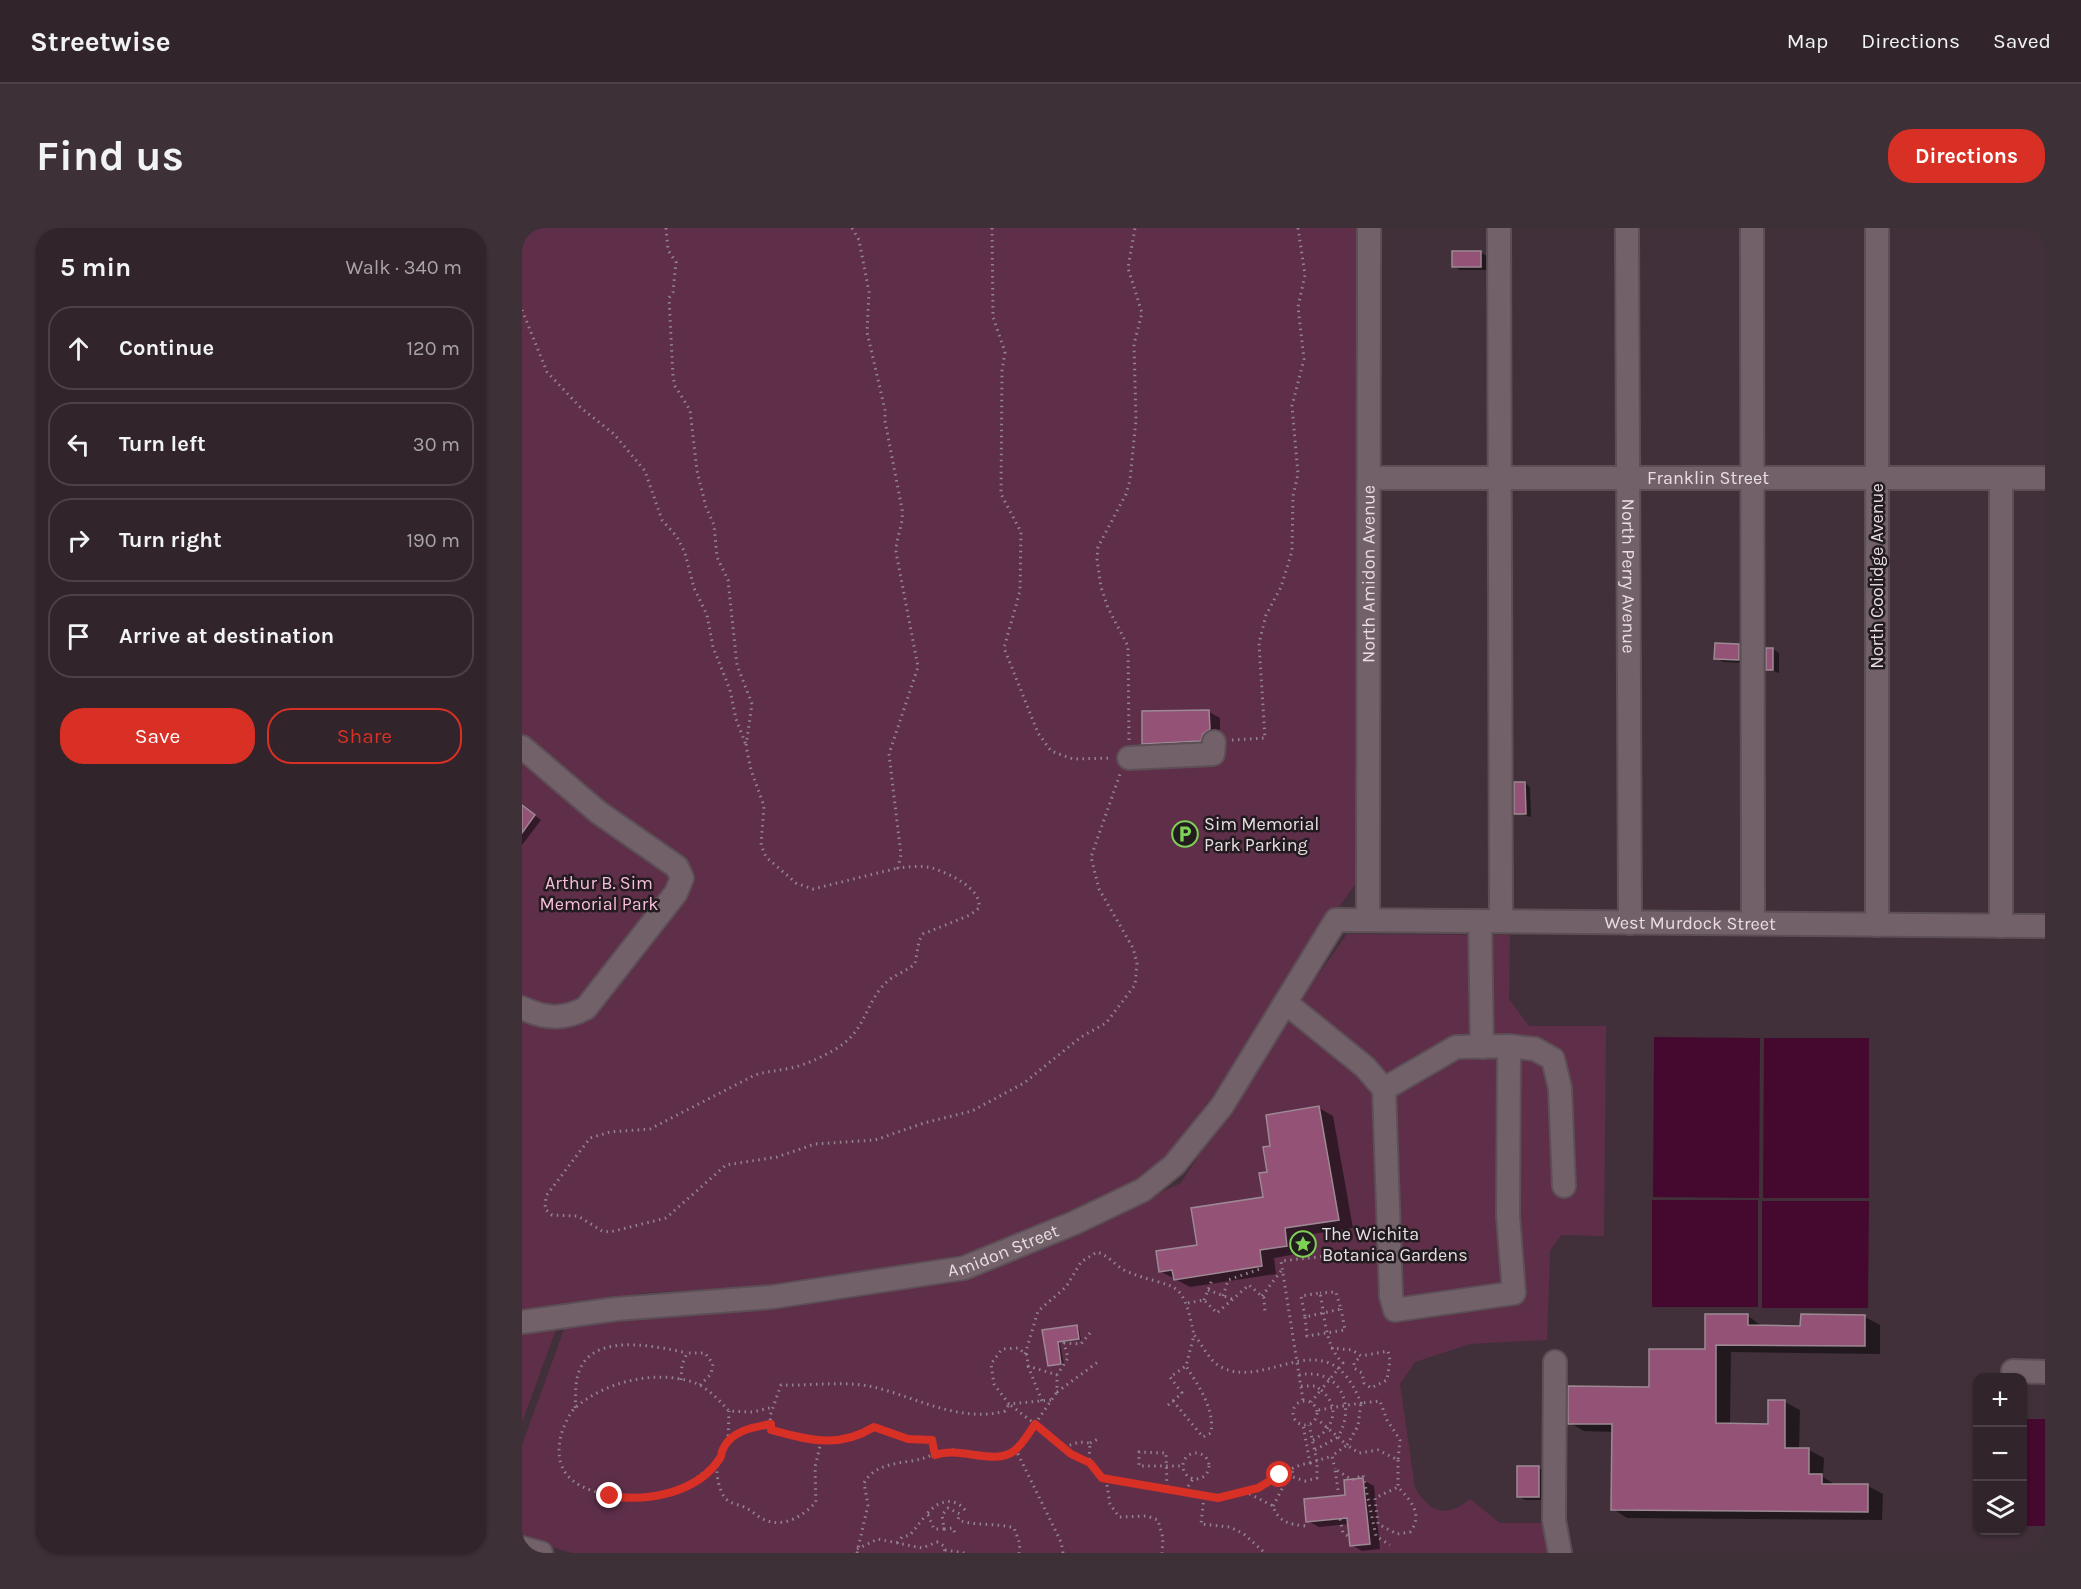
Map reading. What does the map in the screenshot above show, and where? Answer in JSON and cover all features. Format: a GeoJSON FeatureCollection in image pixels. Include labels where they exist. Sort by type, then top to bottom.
{"type":"FeatureCollection","features":[{"type":"Feature","properties":{"kind":"street","name":"North Amidon Avenue"},"geometry":{"type":"LineString","coordinates":[[1368,920],[1369,228]]}},
{"type":"Feature","properties":{"kind":"street"},"geometry":{"type":"LineString","coordinates":[[1482,1047],[1490,921],[1501,478],[1499,228]]}},
{"type":"Feature","properties":{"kind":"street","name":"North Perry Avenue"},"geometry":{"type":"LineString","coordinates":[[1627,228],[1630,923]]}},
{"type":"Feature","properties":{"kind":"street"},"geometry":{"type":"LineString","coordinates":[[1752,228],[1753,923]]}},
{"type":"Feature","properties":{"kind":"street","name":"North Coolidge Avenue"},"geometry":{"type":"LineString","coordinates":[[1877,228],[1877,925]]}},
{"type":"Feature","properties":{"kind":"street","name":"Franklin Street"},"geometry":{"type":"LineString","coordinates":[[1370,478],[2045,478]]}},
{"type":"Feature","properties":{"kind":"street"},"geometry":{"type":"LineString","coordinates":[[2001,478],[2001,926]]}},
{"type":"Feature","properties":{"kind":"street"},"geometry":{"type":"LineString","coordinates":[[1129,758],[1213,754],[1214,742]]}},
{"type":"Feature","properties":{"kind":"street"},"geometry":{"type":"LineString","coordinates":[[522,747],[598,812],[677,867],[682,878],[676,893],[586,1008],[573,1015],[557,1018],[538,1016],[522,1008]]}},
{"type":"Feature","properties":{"kind":"street","name":"West Murdock Street"},"geometry":{"type":"LineString","coordinates":[[1336,920],[2045,926]]}},
{"type":"Feature","properties":{"kind":"street","name":"Amidon Street"},"geometry":{"type":"LineString","coordinates":[[522,1322],[616,1309],[772,1297],[919,1277],[964,1268],[1143,1190],[1174,1165],[1222,1106],[1336,920]]}},
{"type":"Feature","properties":{"kind":"street"},"geometry":{"type":"LineString","coordinates":[[1286,1003],[1365,1067],[1384,1089],[1391,1296],[1395,1310],[1514,1293],[1508,1216],[1509,1046]]}},
{"type":"Feature","properties":{"kind":"street"},"geometry":{"type":"LineString","coordinates":[[1384,1089],[1455,1047],[1509,1046],[1535,1049],[1553,1059],[1560,1088],[1564,1186]]}},
{"type":"Feature","properties":{"kind":"street"},"geometry":{"type":"LineString","coordinates":[[1555,1362],[1554,1520],[1560,1553]]}},
{"type":"Feature","properties":{"kind":"street"},"geometry":{"type":"LineString","coordinates":[[2013,1371],[2045,1372]]}},
{"type":"Feature","properties":{"kind":"street"},"geometry":{"type":"LineString","coordinates":[[522,1548],[541,1553]]}},
{"type":"Feature","properties":{"kind":"path"},"geometry":{"type":"LineString","coordinates":[[666,228],[668,250],[676,262],[673,292],[669,298],[673,376],[675,386],[690,410],[697,471],[706,507],[714,525],[717,557],[728,580],[737,665],[752,704],[746,746]]}},
{"type":"Feature","properties":{"kind":"path"},"geometry":{"type":"LineString","coordinates":[[852,228],[859,240],[869,292],[867,332],[885,410],[885,421],[902,509],[896,552],[918,667],[889,754],[901,855],[898,868]]}},
{"type":"Feature","properties":{"kind":"path"},"geometry":{"type":"LineString","coordinates":[[992,228],[993,317],[1005,352],[1002,371],[1001,494],[1021,532],[1020,591],[1004,648],[1038,733],[1051,751],[1073,759],[1129,758]]}},
{"type":"Feature","properties":{"kind":"path"},"geometry":{"type":"LineString","coordinates":[[522,310],[547,372],[581,408],[614,434],[645,471],[662,520],[677,537],[694,588],[707,615],[713,647],[730,690],[736,719],[764,806],[761,845],[766,857],[796,883],[813,889],[898,868],[930,867],[976,892],[980,901],[979,908],[970,915],[923,934],[919,941],[915,964],[897,974],[880,988],[863,1024],[846,1042],[834,1050],[794,1067],[768,1070],[755,1075],[650,1129],[610,1132],[590,1138],[546,1196],[545,1209],[552,1215],[578,1216],[602,1231],[610,1232],[658,1221],[682,1205],[726,1165],[777,1156],[815,1144],[875,1140],[924,1123],[972,1112],[1024,1083],[1081,1037],[1106,1023],[1135,985],[1137,963],[1133,948],[1100,889],[1091,857],[1121,771],[1129,758],[1128,646],[1108,608],[1101,587],[1097,559],[1098,547],[1120,506],[1130,480],[1136,420],[1134,344],[1142,313],[1128,268],[1135,228]]}},
{"type":"Feature","properties":{"kind":"path"},"geometry":{"type":"LineString","coordinates":[[1214,742],[1265,738],[1259,643],[1266,615],[1281,587],[1292,550],[1293,496],[1298,474],[1292,406],[1303,366],[1298,306],[1305,275],[1298,228]]}},
{"type":"Feature","properties":{"kind":"path"},"geometry":{"type":"LineString","coordinates":[[1303,1400],[1281,1261],[1375,1251]]}},
{"type":"Feature","properties":{"kind":"path"},"geometry":{"type":"LineString","coordinates":[[1025,1354],[1018,1348],[1002,1348],[991,1364],[994,1384],[1009,1404],[1063,1447],[1089,1462],[1095,1472],[1106,1479],[1185,1491],[1204,1497],[1218,1498],[1258,1488],[1292,1470],[1332,1456],[1347,1445],[1358,1426],[1361,1403],[1354,1385],[1337,1369],[1323,1362],[1296,1360],[1262,1372],[1232,1371],[1213,1362],[1194,1335],[1188,1303],[1168,1282],[1126,1271],[1106,1255],[1097,1252],[1081,1262],[1066,1287],[1038,1311],[1025,1354],[1042,1401]]}},
{"type":"Feature","properties":{"kind":"path"},"geometry":{"type":"LineString","coordinates":[[1223,1296],[1228,1280],[1260,1269]]}},
{"type":"Feature","properties":{"kind":"path"},"geometry":{"type":"LineString","coordinates":[[1262,1296],[1281,1271]]}},
{"type":"Feature","properties":{"kind":"path"},"geometry":{"type":"LineString","coordinates":[[1204,1300],[1212,1280]]}},
{"type":"Feature","properties":{"kind":"path"},"geometry":{"type":"LineString","coordinates":[[1204,1300],[1217,1313],[1249,1285],[1262,1296],[1265,1313]]}},
{"type":"Feature","properties":{"kind":"path"},"geometry":{"type":"LineString","coordinates":[[1208,1290],[1233,1299]]}},
{"type":"Feature","properties":{"kind":"path"},"geometry":{"type":"LineString","coordinates":[[1336,1292],[1341,1309],[1345,1330],[1307,1336],[1301,1296],[1336,1292]]}},
{"type":"Feature","properties":{"kind":"path"},"geometry":{"type":"LineString","coordinates":[[1311,1402],[1343,1363],[1332,1353],[1320,1293]]}},
{"type":"Feature","properties":{"kind":"path"},"geometry":{"type":"LineString","coordinates":[[1188,1303],[1204,1300]]}},
{"type":"Feature","properties":{"kind":"path"},"geometry":{"type":"LineString","coordinates":[[1305,1317],[1341,1309]]}},
{"type":"Feature","properties":{"kind":"path"},"geometry":{"type":"LineString","coordinates":[[1057,1392],[1057,1375],[1068,1358],[1064,1343],[1081,1344],[1090,1333]]}},
{"type":"Feature","properties":{"kind":"path"},"geometry":{"type":"LineString","coordinates":[[1168,1405],[1182,1393],[1170,1377],[1186,1366],[1194,1335]]}},
{"type":"Feature","properties":{"kind":"path"},"geometry":{"type":"LineString","coordinates":[[699,1386],[711,1374],[711,1359],[705,1353],[687,1353],[625,1343],[605,1349],[587,1359],[577,1377],[575,1408],[563,1428],[557,1451],[563,1473],[581,1487],[632,1500],[683,1488],[721,1457]]}},
{"type":"Feature","properties":{"kind":"path"},"geometry":{"type":"LineString","coordinates":[[1331,1348],[1352,1350],[1361,1356],[1388,1350],[1390,1360],[1387,1380],[1371,1388],[1364,1383],[1362,1373],[1354,1368],[1354,1363],[1361,1356]]}},
{"type":"Feature","properties":{"kind":"path"},"geometry":{"type":"LineString","coordinates":[[681,1380],[682,1365],[687,1353]]}},
{"type":"Feature","properties":{"kind":"path"},"geometry":{"type":"LineString","coordinates":[[857,1551],[868,1505],[864,1483],[869,1475],[891,1464],[950,1450],[984,1456],[1005,1456],[1016,1450],[1057,1392],[1098,1362]]}},
{"type":"Feature","properties":{"kind":"path"},"geometry":{"type":"LineString","coordinates":[[1028,1366],[1057,1375]]}},
{"type":"Feature","properties":{"kind":"path"},"geometry":{"type":"LineString","coordinates":[[1173,1401],[1203,1437],[1211,1433],[1203,1395],[1186,1366]]}},
{"type":"Feature","properties":{"kind":"path"},"geometry":{"type":"LineString","coordinates":[[1299,1375],[1316,1374],[1329,1380],[1338,1387],[1347,1405],[1346,1423],[1338,1437],[1315,1450]]}},
{"type":"Feature","properties":{"kind":"path"},"geometry":{"type":"LineString","coordinates":[[575,1408],[603,1391],[636,1379],[666,1377],[681,1380],[699,1386],[717,1397],[729,1411],[728,1443]]}},
{"type":"Feature","properties":{"kind":"path"},"geometry":{"type":"LineString","coordinates":[[935,1455],[932,1440],[908,1439],[874,1427],[858,1437],[821,1442],[771,1430],[773,1407],[781,1384],[814,1386],[842,1383],[871,1387],[914,1401],[958,1411],[993,1415],[1005,1411],[1009,1404]]}},
{"type":"Feature","properties":{"kind":"path"},"geometry":{"type":"LineString","coordinates":[[1301,1386],[1316,1386],[1333,1407],[1333,1419],[1329,1429],[1313,1440]]}},
{"type":"Feature","properties":{"kind":"path"},"geometry":{"type":"LineString","coordinates":[[1009,1404],[1051,1400]]}},
{"type":"Feature","properties":{"kind":"path"},"geometry":{"type":"LineString","coordinates":[[1303,1400],[1311,1402],[1318,1410],[1316,1419],[1309,1425],[1296,1422],[1293,1414],[1294,1406],[1303,1400]]}},
{"type":"Feature","properties":{"kind":"path"},"geometry":{"type":"LineString","coordinates":[[1318,1410],[1380,1401],[1387,1420],[1400,1440],[1398,1487],[1412,1502],[1416,1511],[1416,1524],[1410,1532],[1397,1534],[1378,1524],[1375,1498],[1398,1487]]}},
{"type":"Feature","properties":{"kind":"path"},"geometry":{"type":"LineString","coordinates":[[729,1411],[753,1412],[773,1407]]}},
{"type":"Feature","properties":{"kind":"path"},"geometry":{"type":"LineString","coordinates":[[1316,1419],[1359,1453],[1378,1450],[1398,1460]]}},
{"type":"Feature","properties":{"kind":"path"},"geometry":{"type":"LineString","coordinates":[[771,1424],[737,1433],[728,1443],[717,1472],[722,1494],[732,1505],[743,1506],[768,1522],[787,1522],[805,1514],[816,1502],[815,1467],[821,1442]]}},
{"type":"Feature","properties":{"kind":"path"},"geometry":{"type":"LineString","coordinates":[[1303,1425],[1310,1463]]}},
{"type":"Feature","properties":{"kind":"path"},"geometry":{"type":"LineString","coordinates":[[1292,1470],[1293,1477],[1305,1481],[1317,1478],[1317,1461],[1309,1425]]}},
{"type":"Feature","properties":{"kind":"path"},"geometry":{"type":"LineString","coordinates":[[1063,1447],[1078,1442],[1090,1443],[1098,1439]]}},
{"type":"Feature","properties":{"kind":"path"},"geometry":{"type":"LineString","coordinates":[[1089,1462],[1090,1443]]}},
{"type":"Feature","properties":{"kind":"path"},"geometry":{"type":"LineString","coordinates":[[1016,1450],[1053,1523],[1064,1553]]}},
{"type":"Feature","properties":{"kind":"path"},"geometry":{"type":"LineString","coordinates":[[1167,1488],[1167,1465],[1166,1453],[1139,1452],[1139,1466],[1167,1465],[1183,1466]]}},
{"type":"Feature","properties":{"kind":"path"},"geometry":{"type":"LineString","coordinates":[[1198,1453],[1206,1457],[1209,1465],[1208,1473],[1202,1478],[1194,1479],[1187,1476],[1183,1466],[1190,1455],[1198,1453]]}},
{"type":"Feature","properties":{"kind":"path"},"geometry":{"type":"LineString","coordinates":[[1332,1456],[1338,1490]]}},
{"type":"Feature","properties":{"kind":"path"},"geometry":{"type":"LineString","coordinates":[[1335,1469],[1352,1480],[1364,1475],[1376,1536],[1390,1545]]}},
{"type":"Feature","properties":{"kind":"path"},"geometry":{"type":"LineString","coordinates":[[1273,1506],[1292,1470]]}},
{"type":"Feature","properties":{"kind":"path"},"geometry":{"type":"LineString","coordinates":[[1106,1479],[1110,1504],[1119,1517],[1147,1516],[1158,1520],[1163,1538],[1161,1553]]}},
{"type":"Feature","properties":{"kind":"path"},"geometry":{"type":"LineString","coordinates":[[1185,1491],[1194,1479]]}},
{"type":"Feature","properties":{"kind":"path"},"geometry":{"type":"LineString","coordinates":[[1244,1491],[1273,1506],[1277,1518],[1287,1523],[1306,1526]]}},
{"type":"Feature","properties":{"kind":"path"},"geometry":{"type":"LineString","coordinates":[[1204,1497],[1201,1524],[1230,1527],[1244,1534],[1265,1553]]}},
{"type":"Feature","properties":{"kind":"path"},"geometry":{"type":"LineString","coordinates":[[897,1543],[902,1537],[909,1535],[940,1502],[958,1503],[965,1510]]}},
{"type":"Feature","properties":{"kind":"path"},"geometry":{"type":"LineString","coordinates":[[944,1529],[942,1515],[948,1509],[957,1510],[960,1514],[957,1519],[964,1523],[1005,1525],[1014,1528],[1020,1544],[1019,1553]]}},
{"type":"Feature","properties":{"kind":"path"},"geometry":{"type":"LineString","coordinates":[[926,1515],[934,1529],[953,1528],[955,1533]]}},
{"type":"Feature","properties":{"kind":"path"},"geometry":{"type":"LineString","coordinates":[[1340,1519],[1343,1533],[1351,1538]]}},
{"type":"Feature","properties":{"kind":"path"},"geometry":{"type":"LineString","coordinates":[[857,1551],[878,1539],[922,1548],[937,1542],[942,1543],[945,1552],[965,1553]]}},
{"type":"Feature","properties":{"kind":"green space","name":"Arthur B. Sim Memorial Park"},"geometry":{"type":"Polygon","coordinates":[[[522,228],[1357,228],[1359,879],[1280,990],[1286,1003],[1152,1174],[1053,1223],[973,1253],[798,1284],[643,1293],[565,1305],[522,1422],[522,228]]]}},
{"type":"Feature","properties":{"kind":"green space","name":"The Wichita Botanica Gardens"},"geometry":{"type":"Polygon","coordinates":[[[1347,934],[1510,935],[1509,999],[1529,1026],[1606,1026],[1604,1236],[1561,1235],[1550,1251],[1547,1340],[1470,1344],[1415,1362],[1400,1384],[1415,1488],[1426,1503],[1446,1511],[1470,1499],[1500,1523],[1545,1523],[1549,1553],[572,1553],[522,1538],[522,1445],[566,1324],[847,1299],[972,1277],[992,1270],[1181,1183],[1283,1024],[1347,934]]]}},
{"type":"Feature","properties":{"kind":"shaded area"},"geometry":{"type":"Polygon","coordinates":[[[1654,1037],[1760,1038],[1759,1198],[1653,1197],[1654,1037]]]}},
{"type":"Feature","properties":{"kind":"shaded area"},"geometry":{"type":"Polygon","coordinates":[[[1764,1038],[1869,1038],[1869,1198],[1763,1198],[1764,1038]]]}},
{"type":"Feature","properties":{"kind":"shaded area"},"geometry":{"type":"Polygon","coordinates":[[[1652,1200],[1758,1200],[1758,1307],[1652,1307],[1652,1200]]]}},
{"type":"Feature","properties":{"kind":"shaded area"},"geometry":{"type":"Polygon","coordinates":[[[1762,1201],[1869,1201],[1868,1308],[1762,1308],[1762,1201]]]}},
{"type":"Feature","properties":{"kind":"shaded area"},"geometry":{"type":"Polygon","coordinates":[[[2027,1419],[2045,1419],[2045,1526],[2027,1526],[2027,1419]]]}},
{"type":"Feature","properties":{"kind":"building"},"geometry":{"type":"Polygon","coordinates":[[[1452,251],[1481,251],[1481,267],[1452,267],[1452,251]]]}},
{"type":"Feature","properties":{"kind":"building"},"geometry":{"type":"Polygon","coordinates":[[[1715,643],[1739,644],[1739,660],[1714,659],[1715,643]]]}},
{"type":"Feature","properties":{"kind":"building"},"geometry":{"type":"Polygon","coordinates":[[[1766,648],[1773,648],[1773,670],[1766,670],[1766,648]]]}},
{"type":"Feature","properties":{"kind":"building"},"geometry":{"type":"Polygon","coordinates":[[[1209,710],[1210,729],[1203,734],[1201,741],[1142,744],[1142,711],[1209,710]]]}},
{"type":"Feature","properties":{"kind":"building"},"geometry":{"type":"Polygon","coordinates":[[[1514,782],[1525,782],[1526,814],[1514,814],[1514,782]]]}},
{"type":"Feature","properties":{"kind":"building"},"geometry":{"type":"Polygon","coordinates":[[[522,805],[535,815],[522,833],[522,805]]]}},
{"type":"Feature","properties":{"kind":"building"},"geometry":{"type":"Polygon","coordinates":[[[1319,1106],[1339,1220],[1285,1228],[1287,1246],[1260,1250],[1262,1266],[1174,1280],[1172,1270],[1159,1272],[1156,1251],[1197,1245],[1191,1208],[1263,1197],[1259,1173],[1267,1172],[1263,1147],[1270,1146],[1266,1115],[1319,1106]]]}},
{"type":"Feature","properties":{"kind":"building"},"geometry":{"type":"Polygon","coordinates":[[[1705,1314],[1748,1314],[1748,1325],[1800,1326],[1801,1314],[1865,1315],[1865,1346],[1716,1345],[1716,1423],[1768,1424],[1768,1400],[1785,1400],[1785,1448],[1809,1448],[1809,1474],[1822,1474],[1822,1484],[1868,1484],[1868,1512],[1611,1510],[1612,1424],[1568,1424],[1568,1386],[1649,1387],[1649,1349],[1705,1349],[1705,1314]]]}},
{"type":"Feature","properties":{"kind":"building"},"geometry":{"type":"Polygon","coordinates":[[[1077,1325],[1079,1339],[1058,1342],[1061,1364],[1048,1366],[1042,1330],[1077,1325]]]}},
{"type":"Feature","properties":{"kind":"building"},"geometry":{"type":"Polygon","coordinates":[[[1517,1466],[1539,1466],[1539,1497],[1517,1497],[1517,1466]]]}},
{"type":"Feature","properties":{"kind":"building"},"geometry":{"type":"Polygon","coordinates":[[[1363,1478],[1370,1544],[1350,1546],[1347,1518],[1306,1522],[1304,1499],[1345,1495],[1344,1480],[1363,1478]]]}},
{"type":"Feature","properties":{"kind":"place","name":"Sim Memorial Park Parking"},"geometry":{"type":"Point","coordinates":[1185,834]}},
{"type":"Feature","properties":{"kind":"place","name":"The Wichita Botanica Gardens"},"geometry":{"type":"Point","coordinates":[1303,1244]}},
{"type":"Feature","properties":{"kind":"route"},"geometry":{"type":"LineString","coordinates":[[610,1496],[632,1500],[683,1488],[705,1473],[721,1457],[723,1448],[737,1433],[756,1426],[771,1424],[771,1430],[821,1442],[858,1437],[874,1427],[908,1439],[932,1440],[935,1455],[950,1450],[984,1456],[1005,1456],[1016,1450],[1035,1424],[1071,1454],[1090,1463],[1102,1478],[1218,1498],[1258,1488],[1280,1475]]}}]}
